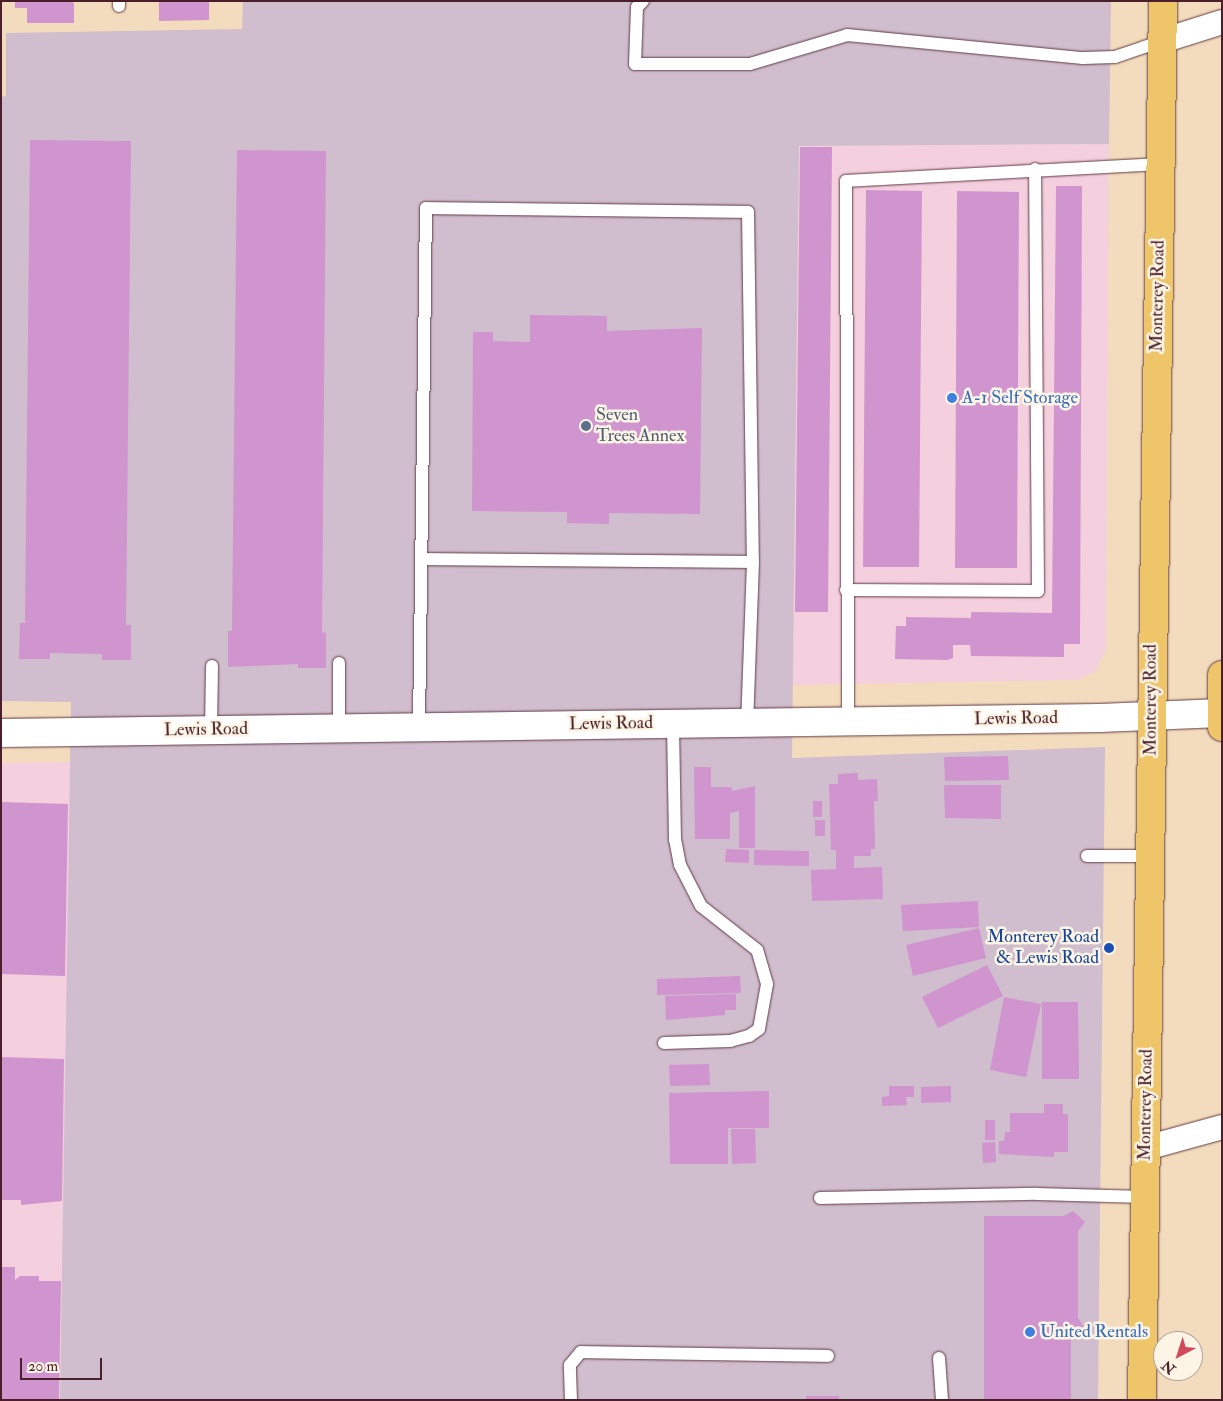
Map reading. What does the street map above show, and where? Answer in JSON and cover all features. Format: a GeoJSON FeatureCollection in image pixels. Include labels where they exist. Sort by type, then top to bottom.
{"type":"FeatureCollection","features":[{"type":"Feature","properties":{"kind":"main road","name":"Monterey Road"},"geometry":{"type":"LineString","coordinates":[[1142,1400],[1162,1]]}},
{"type":"Feature","properties":{"kind":"main road"},"geometry":{"type":"LineString","coordinates":[[1222,675],[1222,726]]}},
{"type":"Feature","properties":{"kind":"street"},"geometry":{"type":"LineString","coordinates":[[1162,42],[1222,22]]}},
{"type":"Feature","properties":{"kind":"street","name":"Lewis Road"},"geometry":{"type":"LineString","coordinates":[[1,732],[339,729],[1221,713]]}},
{"type":"Feature","properties":{"kind":"street"},"geometry":{"type":"LineString","coordinates":[[1146,1148],[1222,1127]]}},
{"type":"Feature","properties":{"kind":"lane"},"geometry":{"type":"LineString","coordinates":[[643,1],[637,7],[634,64],[750,64],[847,34],[1083,58],[1115,57],[1162,42]]}},
{"type":"Feature","properties":{"kind":"lane"},"geometry":{"type":"LineString","coordinates":[[848,721],[846,590],[846,181],[1035,169],[1160,164]]}},
{"type":"Feature","properties":{"kind":"lane"},"geometry":{"type":"LineString","coordinates":[[846,590],[1038,590],[1035,169]]}},
{"type":"Feature","properties":{"kind":"lane"},"geometry":{"type":"LineString","coordinates":[[419,727],[426,208],[748,212],[753,562],[747,722]]}},
{"type":"Feature","properties":{"kind":"lane"},"geometry":{"type":"LineString","coordinates":[[421,559],[753,562]]}},
{"type":"Feature","properties":{"kind":"lane"},"geometry":{"type":"LineString","coordinates":[[339,663],[339,729]]}},
{"type":"Feature","properties":{"kind":"lane"},"geometry":{"type":"LineString","coordinates":[[211,730],[212,666]]}},
{"type":"Feature","properties":{"kind":"lane"},"geometry":{"type":"LineString","coordinates":[[664,1043],[730,1041],[749,1036],[759,1029],[767,984],[757,950],[701,906],[680,865],[675,840],[673,723]]}},
{"type":"Feature","properties":{"kind":"lane"},"geometry":{"type":"LineString","coordinates":[[1087,856],[1150,856]]}},
{"type":"Feature","properties":{"kind":"lane"},"geometry":{"type":"LineString","coordinates":[[820,1198],[1037,1194],[1145,1197]]}},
{"type":"Feature","properties":{"kind":"lane"},"geometry":{"type":"LineString","coordinates":[[571,1400],[570,1365],[581,1352],[828,1356]]}},
{"type":"Feature","properties":{"kind":"lane"},"geometry":{"type":"LineString","coordinates":[[939,1358],[942,1400]]}},
{"type":"Feature","properties":{"kind":"shaded area"},"geometry":{"type":"Polygon","coordinates":[[[243,1],[1111,1],[1109,144],[799,146],[792,758],[1105,747],[1098,1400],[60,1400],[71,702],[1,701],[1,97],[6,96],[6,33],[242,29],[243,1]]]}},
{"type":"Feature","properties":{"kind":"shaded area","name":"A-1 Self Storage"},"geometry":{"type":"Polygon","coordinates":[[[1109,144],[1106,649],[1096,671],[1078,680],[793,685],[799,146],[1109,144]]]}},
{"type":"Feature","properties":{"kind":"shaded area"},"geometry":{"type":"Polygon","coordinates":[[[71,762],[60,1400],[1,1400],[1,763],[71,762]]]}},
{"type":"Feature","properties":{"kind":"building"},"geometry":{"type":"Polygon","coordinates":[[[15,1],[69,1],[74,3],[74,23],[27,23],[27,8],[15,8],[15,1]]]}},
{"type":"Feature","properties":{"kind":"building"},"geometry":{"type":"Polygon","coordinates":[[[159,1],[209,1],[209,20],[159,21],[159,1]]]}},
{"type":"Feature","properties":{"kind":"building"},"geometry":{"type":"Polygon","coordinates":[[[30,140],[131,141],[126,625],[131,625],[131,660],[102,660],[102,654],[50,653],[50,659],[19,659],[20,623],[25,623],[30,140]]]}},
{"type":"Feature","properties":{"kind":"building"},"geometry":{"type":"Polygon","coordinates":[[[800,147],[832,147],[828,612],[795,612],[800,147]]]}},
{"type":"Feature","properties":{"kind":"building"},"geometry":{"type":"Polygon","coordinates":[[[237,150],[326,151],[322,632],[326,633],[326,668],[298,668],[298,664],[228,667],[228,631],[232,631],[237,150]]]}},
{"type":"Feature","properties":{"kind":"building"},"geometry":{"type":"Polygon","coordinates":[[[1056,186],[1082,186],[1080,644],[1064,644],[1064,657],[971,656],[970,645],[953,645],[953,658],[947,660],[895,659],[896,626],[906,626],[906,617],[971,618],[971,612],[1052,613],[1056,186]]]}},
{"type":"Feature","properties":{"kind":"building"},"geometry":{"type":"Polygon","coordinates":[[[866,190],[922,191],[919,567],[863,567],[866,190]]]}},
{"type":"Feature","properties":{"kind":"building"},"geometry":{"type":"Polygon","coordinates":[[[957,191],[1019,192],[1017,568],[955,568],[957,191]]]}},
{"type":"Feature","properties":{"kind":"building","name":"Seven Trees Annex"},"geometry":{"type":"Polygon","coordinates":[[[530,315],[607,316],[607,331],[702,328],[700,514],[609,513],[609,524],[567,523],[567,512],[472,511],[473,332],[493,332],[493,341],[530,342],[530,315]]]}},
{"type":"Feature","properties":{"kind":"building"},"geometry":{"type":"Polygon","coordinates":[[[1008,756],[1009,780],[945,781],[944,757],[1008,756]]]}},
{"type":"Feature","properties":{"kind":"building"},"geometry":{"type":"Polygon","coordinates":[[[694,767],[711,767],[711,787],[732,787],[732,791],[755,786],[755,848],[739,848],[739,811],[730,813],[730,839],[695,839],[694,767]]]}},
{"type":"Feature","properties":{"kind":"building"},"geometry":{"type":"Polygon","coordinates":[[[858,773],[858,780],[877,779],[878,801],[874,801],[875,849],[871,849],[871,856],[854,856],[854,868],[882,867],[883,899],[812,901],[811,870],[836,869],[836,850],[831,850],[829,784],[838,784],[838,774],[858,773]]]}},
{"type":"Feature","properties":{"kind":"building"},"geometry":{"type":"Polygon","coordinates":[[[944,785],[1001,785],[1001,819],[945,818],[944,785]]]}},
{"type":"Feature","properties":{"kind":"building"},"geometry":{"type":"Polygon","coordinates":[[[813,801],[822,801],[822,817],[813,817],[813,801]]]}},
{"type":"Feature","properties":{"kind":"building"},"geometry":{"type":"Polygon","coordinates":[[[1,802],[68,804],[65,976],[1,974],[1,802]]]}},
{"type":"Feature","properties":{"kind":"building"},"geometry":{"type":"Polygon","coordinates":[[[815,820],[825,820],[825,836],[815,836],[815,820]]]}},
{"type":"Feature","properties":{"kind":"building"},"geometry":{"type":"Polygon","coordinates":[[[726,849],[749,850],[749,863],[725,862],[726,849]]]}},
{"type":"Feature","properties":{"kind":"building"},"geometry":{"type":"Polygon","coordinates":[[[754,850],[809,851],[809,866],[754,865],[754,850]]]}},
{"type":"Feature","properties":{"kind":"building"},"geometry":{"type":"Polygon","coordinates":[[[978,901],[979,927],[903,931],[901,905],[978,901]]]}},
{"type":"Feature","properties":{"kind":"building"},"geometry":{"type":"Polygon","coordinates":[[[979,928],[986,958],[913,976],[906,945],[979,928]]]}},
{"type":"Feature","properties":{"kind":"building"},"geometry":{"type":"Polygon","coordinates":[[[987,965],[1003,996],[938,1028],[922,997],[987,965]]]}},
{"type":"Feature","properties":{"kind":"building"},"geometry":{"type":"Polygon","coordinates":[[[740,976],[741,993],[657,995],[657,979],[740,976]]]}},
{"type":"Feature","properties":{"kind":"building"},"geometry":{"type":"Polygon","coordinates":[[[736,994],[736,1010],[725,1010],[725,1015],[666,1020],[665,996],[736,994]]]}},
{"type":"Feature","properties":{"kind":"building"},"geometry":{"type":"Polygon","coordinates":[[[1004,997],[1041,1004],[1026,1077],[990,1070],[1004,997]]]}},
{"type":"Feature","properties":{"kind":"building"},"geometry":{"type":"Polygon","coordinates":[[[1042,1002],[1078,1002],[1079,1079],[1042,1079],[1042,1002]]]}},
{"type":"Feature","properties":{"kind":"building"},"geometry":{"type":"Polygon","coordinates":[[[1,1057],[64,1059],[62,1201],[21,1205],[21,1200],[1,1200],[1,1057]]]}},
{"type":"Feature","properties":{"kind":"building"},"geometry":{"type":"Polygon","coordinates":[[[709,1064],[710,1085],[670,1086],[669,1065],[709,1064]]]}},
{"type":"Feature","properties":{"kind":"building"},"geometry":{"type":"Polygon","coordinates":[[[889,1086],[914,1086],[914,1097],[906,1097],[907,1105],[882,1106],[882,1097],[889,1096],[889,1086]]]}},
{"type":"Feature","properties":{"kind":"building"},"geometry":{"type":"Polygon","coordinates":[[[951,1086],[951,1102],[921,1103],[921,1087],[951,1086]]]}},
{"type":"Feature","properties":{"kind":"building"},"geometry":{"type":"Polygon","coordinates":[[[769,1091],[769,1128],[728,1128],[728,1164],[670,1164],[669,1093],[769,1091]]]}},
{"type":"Feature","properties":{"kind":"building"},"geometry":{"type":"Polygon","coordinates":[[[1044,1104],[1063,1104],[1063,1114],[1068,1114],[1068,1152],[1054,1152],[1054,1157],[999,1154],[999,1141],[1004,1141],[1005,1132],[1010,1132],[1010,1113],[1044,1113],[1044,1104]]]}},
{"type":"Feature","properties":{"kind":"building"},"geometry":{"type":"Polygon","coordinates":[[[985,1120],[995,1120],[995,1140],[985,1140],[985,1120]]]}},
{"type":"Feature","properties":{"kind":"building"},"geometry":{"type":"Polygon","coordinates":[[[731,1129],[755,1129],[756,1163],[732,1164],[731,1129]]]}},
{"type":"Feature","properties":{"kind":"building"},"geometry":{"type":"Polygon","coordinates":[[[995,1142],[996,1162],[983,1163],[982,1143],[995,1142]]]}},
{"type":"Feature","properties":{"kind":"building"},"geometry":{"type":"Polygon","coordinates":[[[1073,1211],[1085,1222],[1078,1231],[1078,1318],[1084,1327],[1080,1336],[1071,1338],[1071,1400],[984,1400],[984,1216],[1064,1216],[1073,1211]]]}},
{"type":"Feature","properties":{"kind":"building"},"geometry":{"type":"Polygon","coordinates":[[[1,1267],[15,1267],[15,1280],[20,1276],[39,1276],[39,1281],[61,1281],[59,1400],[1,1400],[1,1267]]]}},
{"type":"Feature","properties":{"kind":"building"},"geometry":{"type":"Polygon","coordinates":[[[806,1396],[839,1396],[839,1400],[806,1400],[806,1396]]]}},
{"type":"Feature","properties":{"kind":"place","name":"A-1 Self Storage"},"geometry":{"type":"Point","coordinates":[952,398]}},
{"type":"Feature","properties":{"kind":"place","name":"Seven Trees Annex"},"geometry":{"type":"Point","coordinates":[586,426]}},
{"type":"Feature","properties":{"kind":"place","name":"Monterey Road & Lewis Road"},"geometry":{"type":"Point","coordinates":[1109,948]}},
{"type":"Feature","properties":{"kind":"place","name":"United Rentals"},"geometry":{"type":"Point","coordinates":[1030,1332]}}]}
